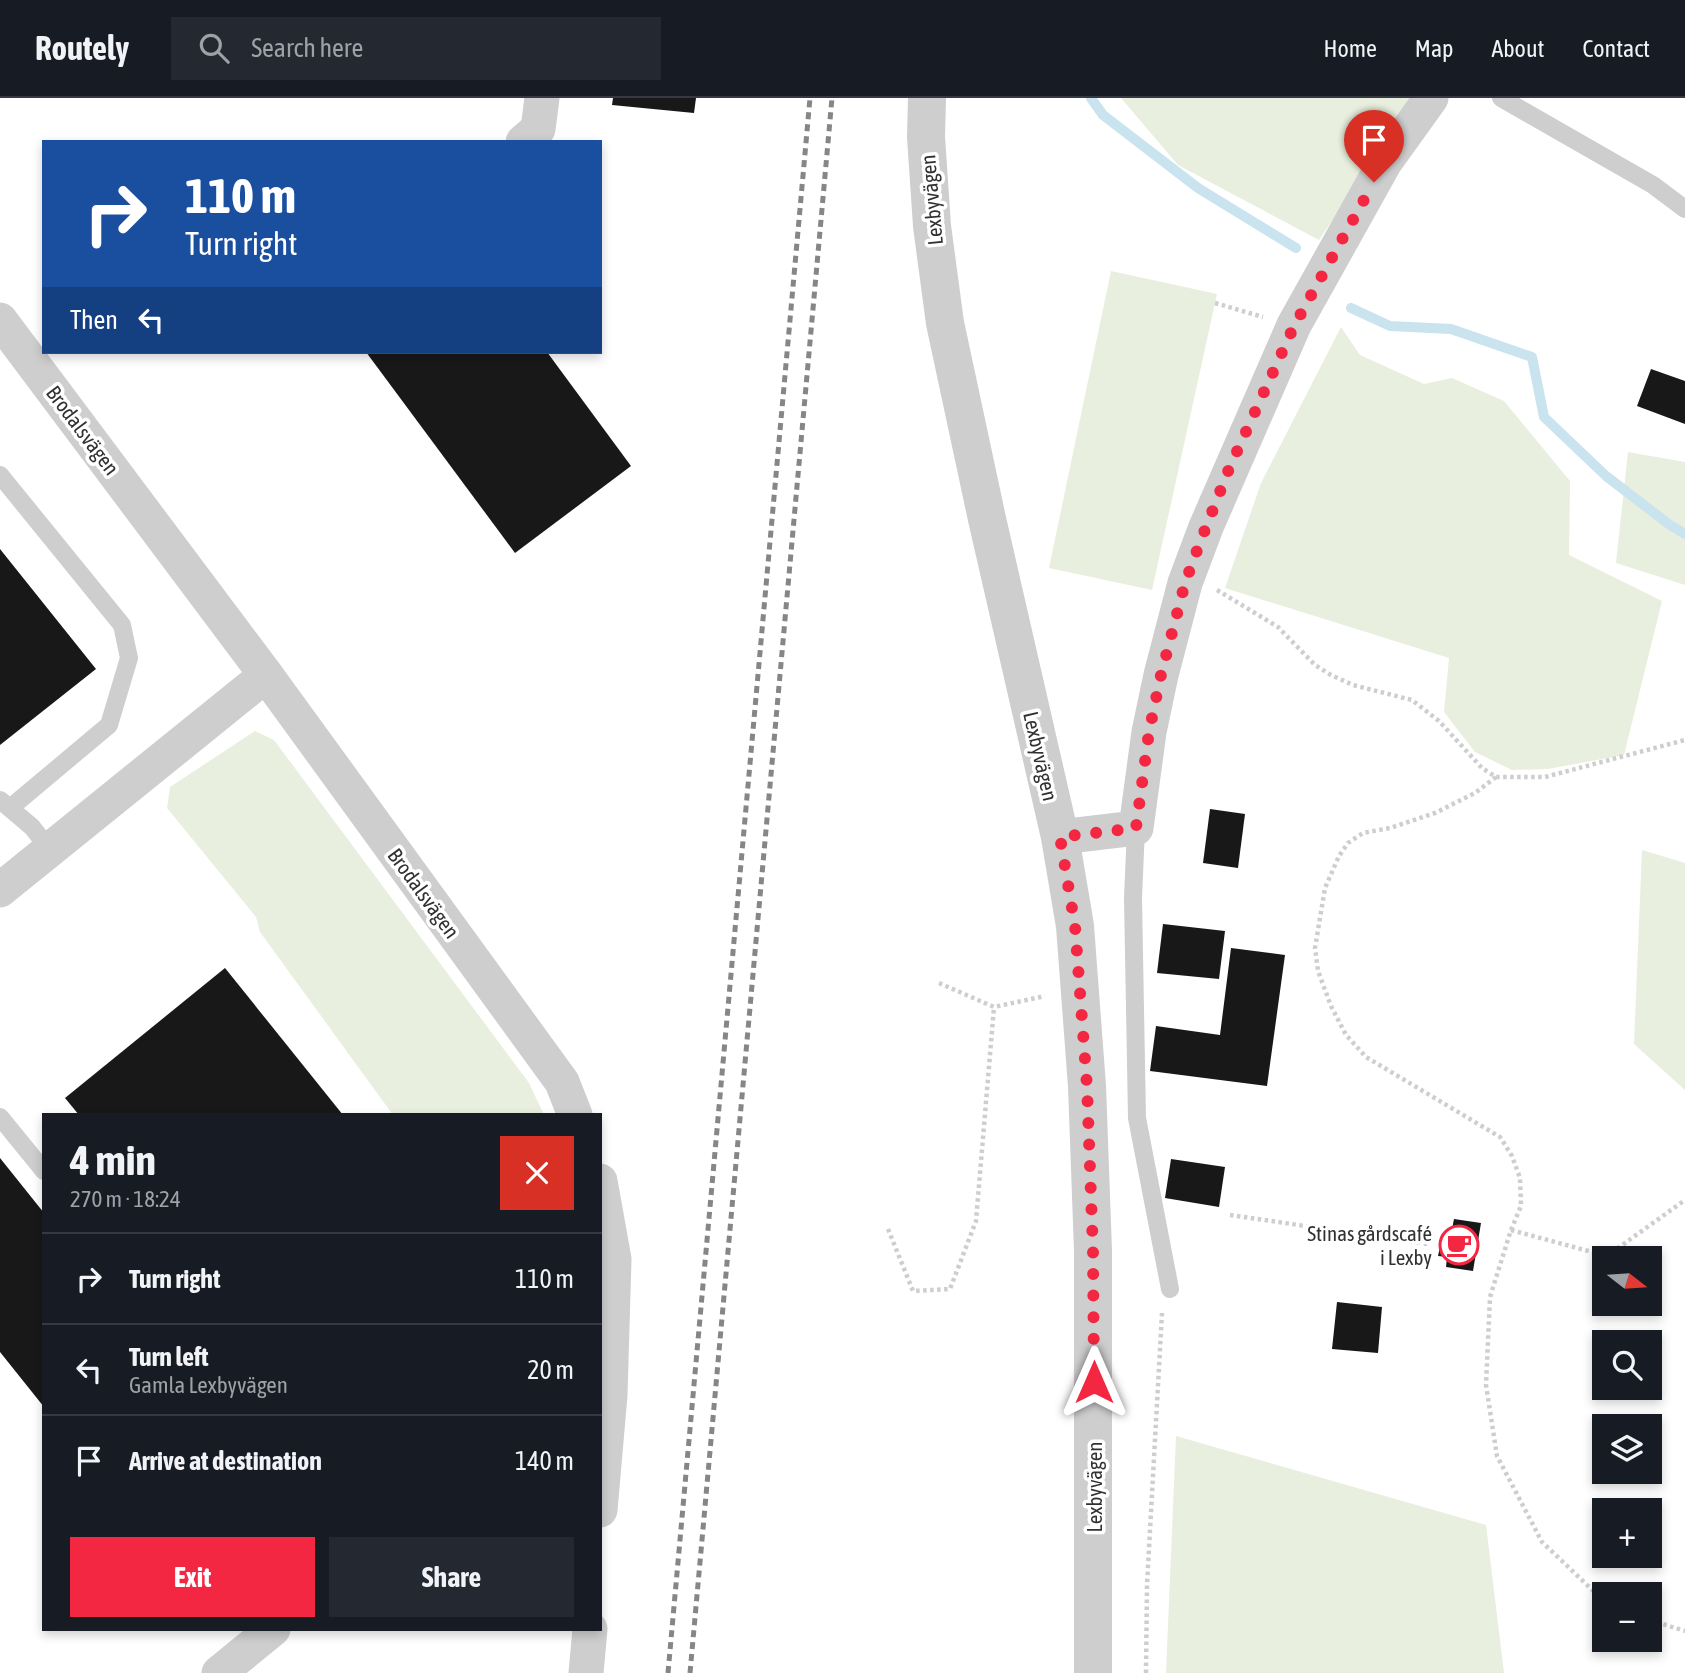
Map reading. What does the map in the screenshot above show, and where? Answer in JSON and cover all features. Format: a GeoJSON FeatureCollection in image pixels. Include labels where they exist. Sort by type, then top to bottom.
{"type":"FeatureCollection","features":[{"type":"Feature","properties":{"kind":"street"},"geometry":{"type":"LineString","coordinates":[[526,140],[538,130],[542,98]]}},
{"type":"Feature","properties":{"kind":"street","name":"Lexbyvägen"},"geometry":{"type":"LineString","coordinates":[[927,98],[926,137],[932,226],[945,323],[1060,837],[1075,926],[1087,1086],[1093,1251],[1093,1673]]}},
{"type":"Feature","properties":{"kind":"street"},"geometry":{"type":"LineString","coordinates":[[1060,837],[1136,828],[1149,732],[1185,583],[1229,469],[1294,326],[1385,162],[1431,98]]}},
{"type":"Feature","properties":{"kind":"street","name":"Brodalsvägen"},"geometry":{"type":"LineString","coordinates":[[0,320],[266,676],[562,1082],[574,1113]]}},
{"type":"Feature","properties":{"kind":"street"},"geometry":{"type":"LineString","coordinates":[[0,890],[266,676]]}},
{"type":"Feature","properties":{"kind":"street"},"geometry":{"type":"LineString","coordinates":[[602,1204],[607,1260],[602,1464]]}},
{"type":"Feature","properties":{"kind":"street"},"geometry":{"type":"LineString","coordinates":[[219,1673],[271,1631]]}},
{"type":"Feature","properties":{"kind":"street"},"geometry":{"type":"LineString","coordinates":[[586,1673],[590,1631]]}},
{"type":"Feature","properties":{"kind":"lane"},"geometry":{"type":"LineString","coordinates":[[1501,98],[1653,185],[1685,209]]}},
{"type":"Feature","properties":{"kind":"lane"},"geometry":{"type":"LineString","coordinates":[[0,475],[122,625],[129,658],[109,725],[5,804],[32,827],[50,850]]}},
{"type":"Feature","properties":{"kind":"lane"},"geometry":{"type":"LineString","coordinates":[[1136,828],[1133,898],[1137,1118],[1170,1289]]}},
{"type":"Feature","properties":{"kind":"lane"},"geometry":{"type":"LineString","coordinates":[[0,1117],[42,1169]]}},
{"type":"Feature","properties":{"kind":"path"},"geometry":{"type":"LineString","coordinates":[[1215,303],[1294,326]]}},
{"type":"Feature","properties":{"kind":"path"},"geometry":{"type":"LineString","coordinates":[[1185,583],[1216,590],[1278,627],[1315,665],[1331,675],[1353,685],[1412,700],[1439,721],[1482,768],[1496,777],[1545,777],[1685,740]]}},
{"type":"Feature","properties":{"kind":"path"},"geometry":{"type":"LineString","coordinates":[[1496,777],[1475,793],[1435,813],[1390,828],[1363,832],[1348,843],[1325,888],[1315,948],[1318,971],[1331,1006],[1346,1035],[1366,1057],[1500,1137],[1512,1156],[1520,1178],[1521,1206],[1490,1297],[1486,1385],[1497,1456],[1542,1542],[1592,1590]]}},
{"type":"Feature","properties":{"kind":"path"},"geometry":{"type":"LineString","coordinates":[[939,983],[994,1007],[1080,988]]}},
{"type":"Feature","properties":{"kind":"path"},"geometry":{"type":"LineString","coordinates":[[888,1229],[913,1291],[950,1289],[976,1222],[994,1007]]}},
{"type":"Feature","properties":{"kind":"path"},"geometry":{"type":"LineString","coordinates":[[1511,1230],[1608,1256],[1685,1199]]}},
{"type":"Feature","properties":{"kind":"path"},"geometry":{"type":"LineString","coordinates":[[1230,1215],[1429,1244]]}},
{"type":"Feature","properties":{"kind":"path"},"geometry":{"type":"LineString","coordinates":[[1146,1673],[1147,1585],[1162,1314],[1170,1289]]}},
{"type":"Feature","properties":{"kind":"path"},"geometry":{"type":"LineString","coordinates":[[1662,1624],[1685,1631]]}},
{"type":"Feature","properties":{"kind":"green space"},"geometry":{"type":"Polygon","coordinates":[[[1121,98],[1415,98],[1319,240],[1178,165],[1121,98]]]}},
{"type":"Feature","properties":{"kind":"green space"},"geometry":{"type":"Polygon","coordinates":[[[1111,271],[1217,294],[1152,590],[1049,568],[1111,271]]]}},
{"type":"Feature","properties":{"kind":"green space"},"geometry":{"type":"Polygon","coordinates":[[[1341,327],[1360,355],[1424,384],[1452,378],[1504,401],[1570,481],[1569,555],[1662,601],[1624,755],[1548,769],[1512,770],[1475,752],[1444,712],[1449,658],[1225,588],[1261,483],[1341,327]]]}},
{"type":"Feature","properties":{"kind":"green space"},"geometry":{"type":"Polygon","coordinates":[[[1628,452],[1685,462],[1685,585],[1616,563],[1628,452]]]}},
{"type":"Feature","properties":{"kind":"green space"},"geometry":{"type":"Polygon","coordinates":[[[255,731],[274,740],[529,1083],[543,1113],[392,1113],[260,932],[256,917],[167,808],[170,787],[255,731]]]}},
{"type":"Feature","properties":{"kind":"green space"},"geometry":{"type":"Polygon","coordinates":[[[1642,850],[1685,863],[1685,1090],[1634,1044],[1642,850]]]}},
{"type":"Feature","properties":{"kind":"green space"},"geometry":{"type":"Polygon","coordinates":[[[1176,1436],[1486,1525],[1504,1673],[1166,1673],[1176,1436]]]}},
{"type":"Feature","properties":{"kind":"building"},"geometry":{"type":"Polygon","coordinates":[[[613,98],[696,98],[694,113],[612,105],[613,98]]]}},
{"type":"Feature","properties":{"kind":"building"},"geometry":{"type":"Polygon","coordinates":[[[367,354],[548,354],[631,466],[515,553],[367,354]]]}},
{"type":"Feature","properties":{"kind":"building"},"geometry":{"type":"Polygon","coordinates":[[[1651,369],[1685,381],[1685,424],[1637,406],[1651,369]]]}},
{"type":"Feature","properties":{"kind":"building"},"geometry":{"type":"Polygon","coordinates":[[[0,549],[96,669],[0,745],[0,549]]]}},
{"type":"Feature","properties":{"kind":"building"},"geometry":{"type":"Polygon","coordinates":[[[1210,809],[1245,814],[1238,868],[1203,863],[1210,809]]]}},
{"type":"Feature","properties":{"kind":"building"},"geometry":{"type":"Polygon","coordinates":[[[1163,924],[1225,931],[1219,979],[1157,973],[1163,924]]]}},
{"type":"Feature","properties":{"kind":"building"},"geometry":{"type":"Polygon","coordinates":[[[1231,948],[1285,955],[1267,1086],[1150,1071],[1156,1026],[1220,1035],[1231,948]]]}},
{"type":"Feature","properties":{"kind":"building"},"geometry":{"type":"Polygon","coordinates":[[[225,968],[341,1113],[77,1113],[65,1098],[225,968]]]}},
{"type":"Feature","properties":{"kind":"building"},"geometry":{"type":"Polygon","coordinates":[[[0,1158],[42,1210],[42,1404],[0,1352],[0,1158]]]}},
{"type":"Feature","properties":{"kind":"building"},"geometry":{"type":"Polygon","coordinates":[[[1171,1159],[1225,1167],[1219,1207],[1165,1198],[1171,1159]]]}},
{"type":"Feature","properties":{"kind":"building","name":"Stinas gårdscafé i Lexby"},"geometry":{"type":"Polygon","coordinates":[[[1454,1219],[1481,1223],[1473,1271],[1446,1267],[1447,1257],[1438,1256],[1443,1233],[1451,1234],[1454,1219]]]}},
{"type":"Feature","properties":{"kind":"building"},"geometry":{"type":"Polygon","coordinates":[[[1337,1302],[1382,1307],[1378,1353],[1332,1349],[1337,1302]]]}},
{"type":"Feature","properties":{"kind":"waterway"},"geometry":{"type":"LineString","coordinates":[[1091,98],[1103,115],[1198,188],[1296,248]]}},
{"type":"Feature","properties":{"kind":"waterway"},"geometry":{"type":"LineString","coordinates":[[1351,308],[1390,326],[1451,329],[1532,357],[1544,417],[1606,476],[1685,534]]}},
{"type":"Feature","properties":{"kind":"railway"},"geometry":{"type":"LineString","coordinates":[[668,1673],[810,98]]}},
{"type":"Feature","properties":{"kind":"railway"},"geometry":{"type":"LineString","coordinates":[[690,1673],[832,98]]}},
{"type":"Feature","properties":{"kind":"place","name":"Stinas gårdscafé i Lexby"},"geometry":{"type":"Point","coordinates":[1459,1245]}},
{"type":"Feature","properties":{"kind":"route"},"geometry":{"type":"LineString","coordinates":[[1094,1382],[1087,1086],[1075,926],[1060,837],[1136,828],[1149,732],[1185,583],[1229,469],[1294,326],[1374,182]]}}]}
